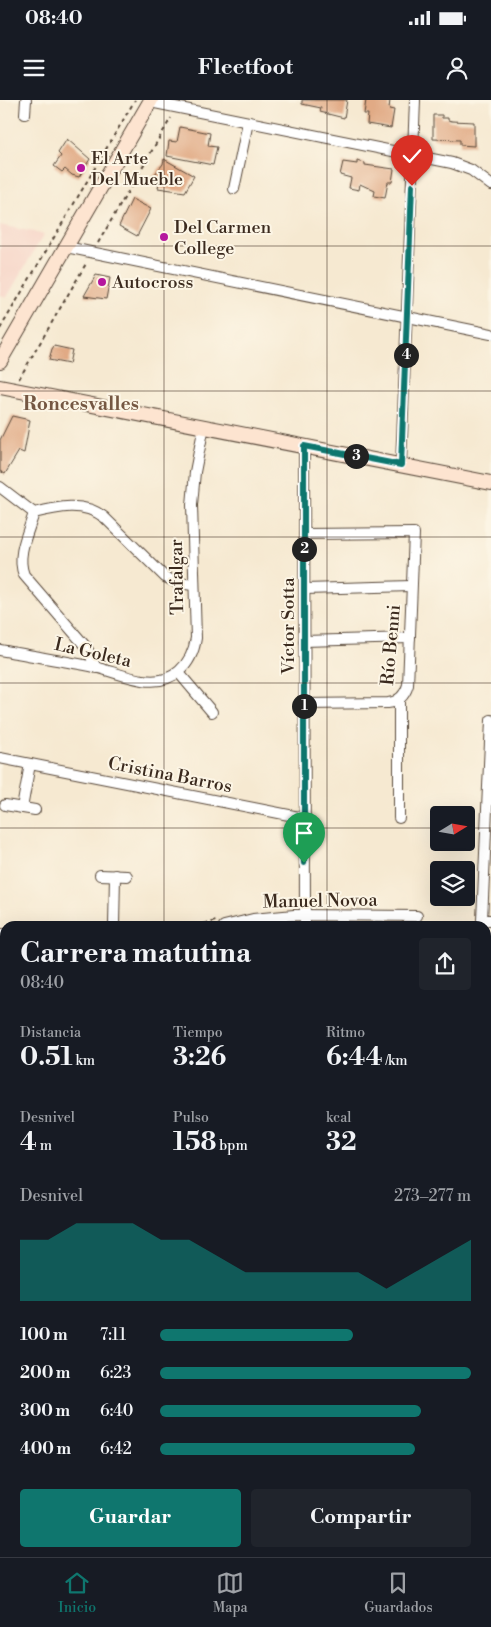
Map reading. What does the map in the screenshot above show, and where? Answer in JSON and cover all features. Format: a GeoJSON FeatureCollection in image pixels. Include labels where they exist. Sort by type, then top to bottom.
{"type":"FeatureCollection","features":[{"type":"Feature","properties":{"kind":"main road"},"geometry":{"type":"LineString","coordinates":[[0,361],[151,101]]}},
{"type":"Feature","properties":{"kind":"main road"},"geometry":{"type":"LineString","coordinates":[[0,387],[491,483]]}},
{"type":"Feature","properties":{"kind":"street"},"geometry":{"type":"LineString","coordinates":[[25,114],[26,100]]}},
{"type":"Feature","properties":{"kind":"street"},"geometry":{"type":"LineString","coordinates":[[401,465],[415,100]]}},
{"type":"Feature","properties":{"kind":"street"},"geometry":{"type":"LineString","coordinates":[[151,101],[461,166],[479,175],[491,185]]}},
{"type":"Feature","properties":{"kind":"street"},"geometry":{"type":"LineString","coordinates":[[234,188],[248,122]]}},
{"type":"Feature","properties":{"kind":"street"},"geometry":{"type":"LineString","coordinates":[[66,247],[491,334]]}},
{"type":"Feature","properties":{"kind":"street","name":"Trafalgar"},"geometry":{"type":"LineString","coordinates":[[179,673],[189,660],[195,645],[192,505],[195,472],[204,426]]}},
{"type":"Feature","properties":{"kind":"street","name":"Víctor Sotta"},"geometry":{"type":"LineString","coordinates":[[304,446],[305,921]]}},
{"type":"Feature","properties":{"kind":"street"},"geometry":{"type":"LineString","coordinates":[[0,487],[34,513]]}},
{"type":"Feature","properties":{"kind":"street"},"geometry":{"type":"LineString","coordinates":[[34,513],[73,506],[96,510],[165,577],[178,583],[193,584]]}},
{"type":"Feature","properties":{"kind":"street"},"geometry":{"type":"LineString","coordinates":[[34,513],[22,551],[21,568],[24,575],[86,648],[96,668]]}},
{"type":"Feature","properties":{"kind":"street","name":"Río Benni"},"geometry":{"type":"LineString","coordinates":[[304,534],[414,533],[408,685],[399,699],[399,818]]}},
{"type":"Feature","properties":{"kind":"street"},"geometry":{"type":"LineString","coordinates":[[305,589],[412,586]]}},
{"type":"Feature","properties":{"kind":"street"},"geometry":{"type":"LineString","coordinates":[[304,641],[410,638]]}},
{"type":"Feature","properties":{"kind":"street","name":"La Goleta"},"geometry":{"type":"LineString","coordinates":[[0,650],[96,668],[151,681],[165,679],[179,673]]}},
{"type":"Feature","properties":{"kind":"street"},"geometry":{"type":"LineString","coordinates":[[179,673],[212,712]]}},
{"type":"Feature","properties":{"kind":"street"},"geometry":{"type":"LineString","coordinates":[[304,704],[388,703],[399,699]]}},
{"type":"Feature","properties":{"kind":"street"},"geometry":{"type":"LineString","coordinates":[[487,920],[491,720]]}},
{"type":"Feature","properties":{"kind":"street","name":"Cristina Barros"},"geometry":{"type":"LineString","coordinates":[[0,758],[304,818]]}},
{"type":"Feature","properties":{"kind":"street"},"geometry":{"type":"LineString","coordinates":[[22,808],[30,764]]}},
{"type":"Feature","properties":{"kind":"street"},"geometry":{"type":"LineString","coordinates":[[6,805],[35,810]]}},
{"type":"Feature","properties":{"kind":"street"},"geometry":{"type":"LineString","coordinates":[[100,875],[127,876]]}},
{"type":"Feature","properties":{"kind":"street"},"geometry":{"type":"LineString","coordinates":[[114,921],[115,875]]}},
{"type":"Feature","properties":{"kind":"street","name":"Manuel Novoa"},"geometry":{"type":"LineString","coordinates":[[245,921],[253,919],[305,921],[417,916]]}},
{"type":"Feature","properties":{"kind":"path"},"geometry":{"type":"LineString","coordinates":[[0,329],[135,100]]}},
{"type":"Feature","properties":{"kind":"path"},"geometry":{"type":"LineString","coordinates":[[19,379],[171,118]]}},
{"type":"Feature","properties":{"kind":"shaded area"},"geometry":{"type":"Polygon","coordinates":[[[0,225],[44,234],[7,297],[0,295],[0,225]]]}},
{"type":"Feature","properties":{"kind":"building"},"geometry":{"type":"Polygon","coordinates":[[[302,100],[347,100],[344,118],[320,112],[321,108],[302,104],[302,100]]]}},
{"type":"Feature","properties":{"kind":"building"},"geometry":{"type":"Polygon","coordinates":[[[366,100],[390,100],[389,109],[394,110],[391,128],[367,124],[368,114],[364,114],[366,100]]]}},
{"type":"Feature","properties":{"kind":"building"},"geometry":{"type":"Polygon","coordinates":[[[433,115],[442,115],[442,118],[448,118],[448,120],[452,121],[474,122],[474,146],[460,145],[460,140],[433,139],[433,115]]]}},
{"type":"Feature","properties":{"kind":"building"},"geometry":{"type":"Polygon","coordinates":[[[180,127],[210,133],[208,146],[217,147],[213,165],[167,156],[169,141],[177,142],[180,127]]]}},
{"type":"Feature","properties":{"kind":"building"},"geometry":{"type":"Polygon","coordinates":[[[67,139],[90,159],[79,177],[72,175],[65,169],[62,172],[54,166],[61,156],[58,153],[67,139]]]}},
{"type":"Feature","properties":{"kind":"building"},"geometry":{"type":"Polygon","coordinates":[[[164,159],[194,176],[185,192],[158,188],[159,183],[152,178],[163,164],[164,159]]]}},
{"type":"Feature","properties":{"kind":"building"},"geometry":{"type":"Polygon","coordinates":[[[357,161],[365,163],[365,165],[394,169],[392,182],[388,182],[385,198],[374,196],[375,191],[360,184],[359,190],[349,188],[351,178],[340,175],[343,162],[357,164],[357,161]]]}},
{"type":"Feature","properties":{"kind":"building"},"geometry":{"type":"Polygon","coordinates":[[[132,199],[151,209],[137,236],[119,226],[132,199]]]}},
{"type":"Feature","properties":{"kind":"building"},"geometry":{"type":"Polygon","coordinates":[[[96,275],[110,278],[106,299],[84,296],[96,275]]]}},
{"type":"Feature","properties":{"kind":"building"},"geometry":{"type":"Polygon","coordinates":[[[54,346],[72,350],[69,364],[49,360],[54,346]]]}},
{"type":"Feature","properties":{"kind":"building"},"geometry":{"type":"Polygon","coordinates":[[[12,416],[30,420],[24,453],[19,451],[5,474],[0,471],[0,440],[12,416]]]}},
{"type":"Feature","properties":{"kind":"place","name":"El Arte Del Mueble"},"geometry":{"type":"Point","coordinates":[81,168]}},
{"type":"Feature","properties":{"kind":"place","name":"Del Carmen College"},"geometry":{"type":"Point","coordinates":[164,237]}},
{"type":"Feature","properties":{"kind":"place","name":"Autocross"},"geometry":{"type":"Point","coordinates":[102,282]}},
{"type":"Feature","properties":{"kind":"district","name":"Roncesvalles"},"geometry":{"type":"Point","coordinates":[81,404]}},
{"type":"Feature","properties":{"kind":"route"},"geometry":{"type":"LineString","coordinates":[[304,863],[304,446],[401,465],[412,186]]}}]}
